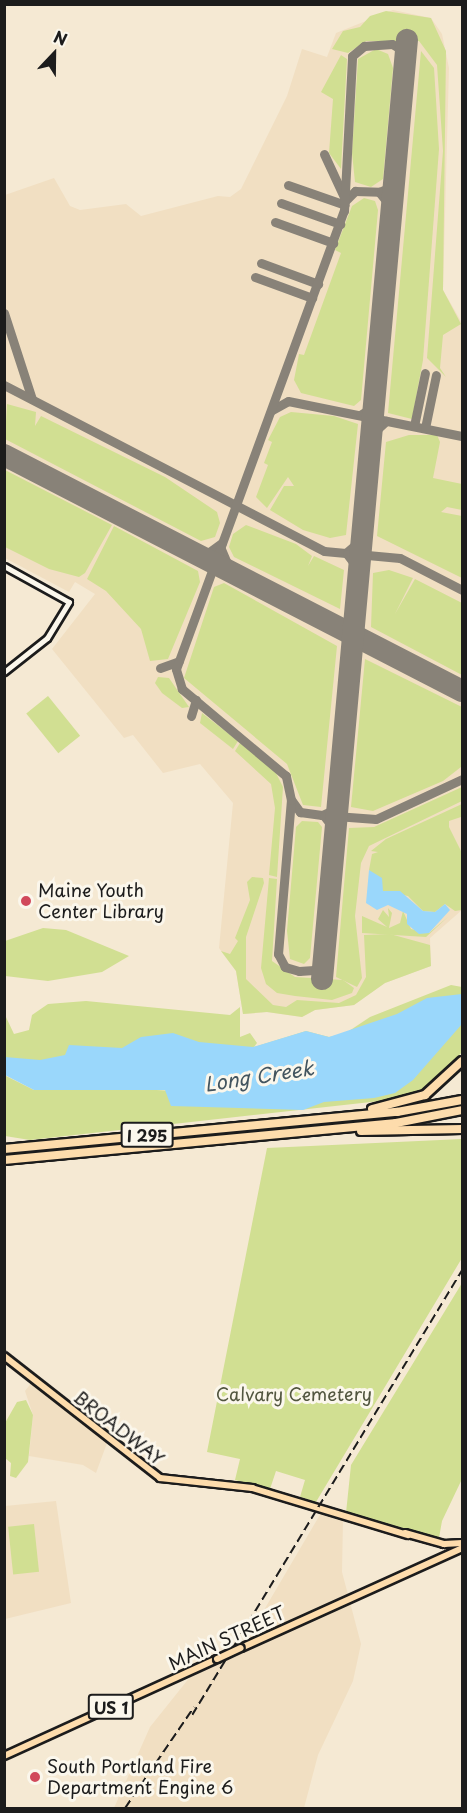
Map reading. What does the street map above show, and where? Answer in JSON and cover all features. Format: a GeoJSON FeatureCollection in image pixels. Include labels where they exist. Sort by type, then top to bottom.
{"type":"FeatureCollection","features":[{"type":"Feature","properties":{"kind":"highway"},"geometry":{"type":"LineString","coordinates":[[286,1122],[406,1103],[435,1088],[462,1061]]}},
{"type":"Feature","properties":{"kind":"highway","name":"I 295"},"geometry":{"type":"LineString","coordinates":[[4,1149],[410,1111],[462,1100]]}},
{"type":"Feature","properties":{"kind":"highway","name":"I 295"},"geometry":{"type":"LineString","coordinates":[[4,1160],[409,1121],[462,1110]]}},
{"type":"Feature","properties":{"kind":"highway"},"geometry":{"type":"LineString","coordinates":[[265,1135],[462,1129]]}},
{"type":"Feature","properties":{"kind":"main road","name":"BROADWAY"},"geometry":{"type":"LineString","coordinates":[[4,1356],[160,1478],[252,1488],[408,1535],[462,1543]]}},
{"type":"Feature","properties":{"kind":"main road","name":"MAIN STREET"},"geometry":{"type":"LineString","coordinates":[[4,1756],[462,1548]]}},
{"type":"Feature","properties":{"kind":"street"},"geometry":{"type":"LineString","coordinates":[[4,566],[69,602],[47,638],[4,672]]}},
{"type":"Feature","properties":{"kind":"shaded area"},"geometry":{"type":"Polygon","coordinates":[[[393,10],[431,18],[442,34],[449,68],[443,290],[462,323],[462,910],[430,938],[431,966],[385,983],[354,1005],[315,1010],[302,1017],[267,1012],[243,1014],[236,971],[219,948],[233,803],[200,764],[163,773],[133,735],[124,738],[52,649],[95,594],[75,582],[69,592],[5,558],[5,195],[54,178],[70,206],[80,210],[126,204],[141,216],[218,196],[230,197],[241,189],[287,96],[302,49],[327,57],[336,33],[393,10]]]}},
{"type":"Feature","properties":{"kind":"shaded area"},"geometry":{"type":"Polygon","coordinates":[[[32,1382],[107,1443],[96,1473],[83,1465],[29,1456],[33,1415],[25,1391],[32,1382]]]}},
{"type":"Feature","properties":{"kind":"shaded area"},"geometry":{"type":"Polygon","coordinates":[[[56,1501],[71,1603],[5,1619],[5,1506],[56,1501]]]}},
{"type":"Feature","properties":{"kind":"shaded area"},"geometry":{"type":"Polygon","coordinates":[[[321,1513],[343,1520],[342,1572],[361,1644],[353,1681],[318,1755],[304,1808],[114,1808],[150,1727],[190,1677],[237,1656],[321,1513]]]}},
{"type":"Feature","properties":{"kind":"green space"},"geometry":{"type":"Polygon","coordinates":[[[386,11],[431,18],[446,51],[443,290],[461,324],[443,335],[440,368],[446,377],[427,358],[443,151],[437,65],[419,41],[366,41],[348,53],[332,49],[343,31],[360,27],[370,16],[386,11]]]}},
{"type":"Feature","properties":{"kind":"green space"},"geometry":{"type":"Polygon","coordinates":[[[376,49],[388,54],[393,68],[383,179],[371,187],[355,182],[352,153],[358,59],[376,49]]]}},
{"type":"Feature","properties":{"kind":"green space"},"geometry":{"type":"Polygon","coordinates":[[[421,51],[434,68],[439,149],[423,360],[412,419],[388,413],[421,51]]]}},
{"type":"Feature","properties":{"kind":"green space"},"geometry":{"type":"Polygon","coordinates":[[[341,55],[347,59],[341,169],[329,153],[333,99],[321,92],[341,55]]]}},
{"type":"Feature","properties":{"kind":"green space"},"geometry":{"type":"Polygon","coordinates":[[[364,198],[375,201],[378,210],[361,400],[354,406],[301,393],[294,380],[299,354],[304,355],[341,253],[335,250],[352,206],[364,198]]]}},
{"type":"Feature","properties":{"kind":"green space"},"geometry":{"type":"Polygon","coordinates":[[[7,404],[36,412],[35,426],[41,416],[165,477],[217,512],[220,523],[215,537],[201,541],[5,439],[7,404]]]}},
{"type":"Feature","properties":{"kind":"green space"},"geometry":{"type":"Polygon","coordinates":[[[291,412],[334,416],[358,424],[346,535],[330,538],[303,530],[270,510],[284,486],[294,486],[288,477],[267,508],[256,497],[268,465],[264,463],[272,442],[268,440],[280,417],[291,412]]]}},
{"type":"Feature","properties":{"kind":"green space"},"geometry":{"type":"Polygon","coordinates":[[[409,435],[437,435],[440,442],[433,478],[462,484],[462,510],[447,507],[441,512],[462,516],[462,578],[377,536],[386,442],[409,435]]]}},
{"type":"Feature","properties":{"kind":"green space"},"geometry":{"type":"Polygon","coordinates":[[[5,470],[112,525],[85,573],[79,577],[49,569],[5,547],[5,470]]]}},
{"type":"Feature","properties":{"kind":"green space"},"geometry":{"type":"Polygon","coordinates":[[[246,525],[296,544],[312,556],[308,566],[314,556],[344,570],[340,609],[234,557],[229,547],[233,534],[246,525]]]}},
{"type":"Feature","properties":{"kind":"green space"},"geometry":{"type":"Polygon","coordinates":[[[114,526],[198,571],[200,582],[168,659],[150,661],[141,629],[106,591],[87,579],[114,526]]]}},
{"type":"Feature","properties":{"kind":"green space"},"geometry":{"type":"Polygon","coordinates":[[[389,570],[413,578],[395,614],[415,579],[462,603],[462,675],[371,627],[373,573],[389,570]]]}},
{"type":"Feature","properties":{"kind":"green space"},"geometry":{"type":"Polygon","coordinates":[[[224,583],[337,646],[321,807],[303,805],[287,764],[184,678],[214,587],[224,583]]]}},
{"type":"Feature","properties":{"kind":"green space"},"geometry":{"type":"Polygon","coordinates":[[[365,659],[462,707],[461,767],[443,781],[373,811],[351,807],[365,659]]]}},
{"type":"Feature","properties":{"kind":"green space"},"geometry":{"type":"Polygon","coordinates":[[[158,677],[169,678],[189,707],[182,708],[162,693],[155,683],[158,677]]]}},
{"type":"Feature","properties":{"kind":"green space"},"geometry":{"type":"Polygon","coordinates":[[[48,696],[80,736],[58,753],[26,714],[48,696]]]}},
{"type":"Feature","properties":{"kind":"green space"},"geometry":{"type":"Polygon","coordinates":[[[202,713],[238,741],[233,749],[200,723],[202,713]]]}},
{"type":"Feature","properties":{"kind":"green space"},"geometry":{"type":"Polygon","coordinates":[[[240,743],[275,771],[283,787],[277,877],[269,875],[275,808],[271,784],[235,751],[240,743]]]}},
{"type":"Feature","properties":{"kind":"green space"},"geometry":{"type":"Polygon","coordinates":[[[462,787],[462,801],[369,846],[361,863],[355,916],[362,978],[357,987],[336,977],[349,828],[374,827],[462,787]]]}},
{"type":"Feature","properties":{"kind":"green space"},"geometry":{"type":"Polygon","coordinates":[[[462,804],[461,817],[449,821],[449,827],[462,853],[462,910],[455,911],[445,904],[435,912],[423,911],[408,896],[383,891],[369,870],[372,854],[378,852],[371,851],[386,839],[462,804]]]}},
{"type":"Feature","properties":{"kind":"green space"},"geometry":{"type":"Polygon","coordinates":[[[302,821],[318,822],[322,827],[310,958],[304,964],[290,959],[287,931],[296,827],[302,821]]]}},
{"type":"Feature","properties":{"kind":"green space"},"geometry":{"type":"Polygon","coordinates":[[[252,877],[263,878],[264,883],[246,937],[246,979],[273,1005],[286,1007],[297,1000],[339,1003],[356,995],[366,977],[364,935],[390,934],[430,945],[431,966],[385,983],[354,1005],[315,1010],[302,1017],[267,1012],[243,1014],[236,971],[221,951],[230,954],[238,941],[235,938],[250,900],[247,882],[252,877]]]}},
{"type":"Feature","properties":{"kind":"green space"},"geometry":{"type":"Polygon","coordinates":[[[269,878],[277,879],[272,961],[295,977],[343,980],[354,988],[352,993],[332,1000],[277,993],[266,984],[261,968],[269,878]]]}},
{"type":"Feature","properties":{"kind":"green space"},"geometry":{"type":"Polygon","coordinates":[[[388,908],[392,913],[389,928],[400,923],[403,911],[411,929],[429,933],[449,916],[426,937],[362,933],[362,916],[387,927],[378,919],[383,910],[389,917],[388,908]]]}},
{"type":"Feature","properties":{"kind":"green space"},"geometry":{"type":"Polygon","coordinates":[[[43,928],[66,930],[129,956],[102,972],[48,981],[5,976],[5,941],[43,928]]]}},
{"type":"Feature","properties":{"kind":"green space"},"geometry":{"type":"Polygon","coordinates":[[[451,985],[462,987],[462,1003],[371,1054],[5,1061],[5,1015],[14,1034],[29,1030],[32,1015],[48,1004],[86,1001],[230,1015],[240,1007],[240,1037],[250,1033],[257,1043],[254,1047],[306,1031],[329,1037],[346,1033],[370,1017],[451,985]]]}},
{"type":"Feature","properties":{"kind":"green space"},"geometry":{"type":"Polygon","coordinates":[[[462,1024],[462,1052],[431,1086],[398,1099],[30,1140],[5,1136],[4,1075],[34,1090],[125,1088],[204,1093],[462,1024]]]}},
{"type":"Feature","properties":{"kind":"green space"},"geometry":{"type":"Polygon","coordinates":[[[462,1139],[462,1258],[316,1502],[300,1497],[305,1480],[276,1471],[270,1489],[235,1480],[240,1459],[207,1452],[267,1148],[462,1139]]]}},
{"type":"Feature","properties":{"kind":"green space","name":"Calvary Cemetery"},"geometry":{"type":"Polygon","coordinates":[[[462,1283],[462,1479],[442,1521],[439,1538],[346,1513],[351,1465],[462,1283]]]}},
{"type":"Feature","properties":{"kind":"green space"},"geometry":{"type":"Polygon","coordinates":[[[26,1400],[33,1415],[28,1462],[16,1478],[10,1476],[11,1463],[5,1458],[5,1423],[17,1402],[26,1400]]]}},
{"type":"Feature","properties":{"kind":"green space"},"geometry":{"type":"Polygon","coordinates":[[[34,1524],[39,1572],[13,1574],[8,1527],[34,1524]]]}},
{"type":"Feature","properties":{"kind":"water"},"geometry":{"type":"Polygon","coordinates":[[[369,870],[382,878],[383,891],[400,891],[423,911],[435,912],[445,904],[450,910],[429,933],[419,934],[407,924],[407,914],[388,905],[377,910],[366,903],[369,870]]]}},
{"type":"Feature","properties":{"kind":"water","name":"Long Creek"},"geometry":{"type":"Polygon","coordinates":[[[462,994],[462,1024],[413,1080],[395,1093],[374,1098],[324,1102],[303,1110],[171,1106],[165,1090],[34,1090],[5,1075],[5,1057],[40,1060],[65,1055],[69,1045],[122,1048],[141,1037],[173,1033],[199,1042],[253,1047],[306,1031],[329,1037],[397,1014],[427,998],[462,994]]]}},
{"type":"Feature","properties":{"kind":"taxiway"},"geometry":{"type":"LineString","coordinates":[[324,959],[314,970],[299,971],[285,967],[278,954],[291,800],[286,776],[182,689],[176,669],[344,211],[352,56],[364,46],[392,44],[402,50],[405,62]]}},
{"type":"Feature","properties":{"kind":"taxiway"},"geometry":{"type":"LineString","coordinates":[[324,154],[344,197]]}},
{"type":"Feature","properties":{"kind":"taxiway"},"geometry":{"type":"LineString","coordinates":[[379,192],[389,188],[395,178]]}},
{"type":"Feature","properties":{"kind":"taxiway"},"geometry":{"type":"LineString","coordinates":[[288,185],[345,205]]}},
{"type":"Feature","properties":{"kind":"taxiway"},"geometry":{"type":"LineString","coordinates":[[346,200],[355,191],[379,192],[392,208]]}},
{"type":"Feature","properties":{"kind":"taxiway"},"geometry":{"type":"LineString","coordinates":[[281,203],[340,224]]}},
{"type":"Feature","properties":{"kind":"taxiway"},"geometry":{"type":"LineString","coordinates":[[275,222],[333,243]]}},
{"type":"Feature","properties":{"kind":"taxiway"},"geometry":{"type":"LineString","coordinates":[[261,263],[318,284]]}},
{"type":"Feature","properties":{"kind":"taxiway"},"geometry":{"type":"LineString","coordinates":[[255,277],[312,298]]}},
{"type":"Feature","properties":{"kind":"taxiway"},"geometry":{"type":"LineString","coordinates":[[4,313],[32,399]]}},
{"type":"Feature","properties":{"kind":"taxiway"},"geometry":{"type":"LineString","coordinates":[[414,426],[425,373]]}},
{"type":"Feature","properties":{"kind":"taxiway"},"geometry":{"type":"LineString","coordinates":[[425,428],[436,375]]}},
{"type":"Feature","properties":{"kind":"taxiway"},"geometry":{"type":"LineString","coordinates":[[4,385],[324,551],[400,558],[462,590]]}},
{"type":"Feature","properties":{"kind":"taxiway"},"geometry":{"type":"LineString","coordinates":[[360,415],[371,408],[375,396]]}},
{"type":"Feature","properties":{"kind":"taxiway"},"geometry":{"type":"LineString","coordinates":[[272,410],[288,401],[462,436]]}},
{"type":"Feature","properties":{"kind":"taxiway"},"geometry":{"type":"LineString","coordinates":[[371,435],[386,421]]}},
{"type":"Feature","properties":{"kind":"taxiway"},"geometry":{"type":"LineString","coordinates":[[347,552],[361,540]]}},
{"type":"Feature","properties":{"kind":"taxiway"},"geometry":{"type":"LineString","coordinates":[[191,551],[208,553],[222,543]]}},
{"type":"Feature","properties":{"kind":"taxiway"},"geometry":{"type":"LineString","coordinates":[[221,549],[231,572]]}},
{"type":"Feature","properties":{"kind":"taxiway"},"geometry":{"type":"LineString","coordinates":[[347,554],[359,570]]}},
{"type":"Feature","properties":{"kind":"taxiway"},"geometry":{"type":"LineString","coordinates":[[160,668],[179,661]]}},
{"type":"Feature","properties":{"kind":"taxiway"},"geometry":{"type":"LineString","coordinates":[[191,716],[196,700]]}},
{"type":"Feature","properties":{"kind":"taxiway"},"geometry":{"type":"LineString","coordinates":[[322,815],[376,819],[462,779]]}},
{"type":"Feature","properties":{"kind":"taxiway"},"geometry":{"type":"LineString","coordinates":[[292,801],[300,812],[322,815],[333,810],[338,800]]}},
{"type":"Feature","properties":{"kind":"taxiway"},"geometry":{"type":"LineString","coordinates":[[324,816],[335,830]]}},
{"type":"Feature","properties":{"kind":"runway"},"geometry":{"type":"LineString","coordinates":[[322,979],[407,40]]}},
{"type":"Feature","properties":{"kind":"runway"},"geometry":{"type":"LineString","coordinates":[[4,455],[462,691]]}},
{"type":"Feature","properties":{"kind":"railway"},"geometry":{"type":"LineString","coordinates":[[192,1715],[462,1270]]}},
{"type":"Feature","properties":{"kind":"railway"},"geometry":{"type":"LineString","coordinates":[[125,1808],[194,1707]]}},
{"type":"Feature","properties":{"kind":"place","name":"Maine Youth Center Library"},"geometry":{"type":"Point","coordinates":[26,901]}},
{"type":"Feature","properties":{"kind":"place","name":"South Portland Fire Department Engine 6"},"geometry":{"type":"Point","coordinates":[35,1777]}}]}
